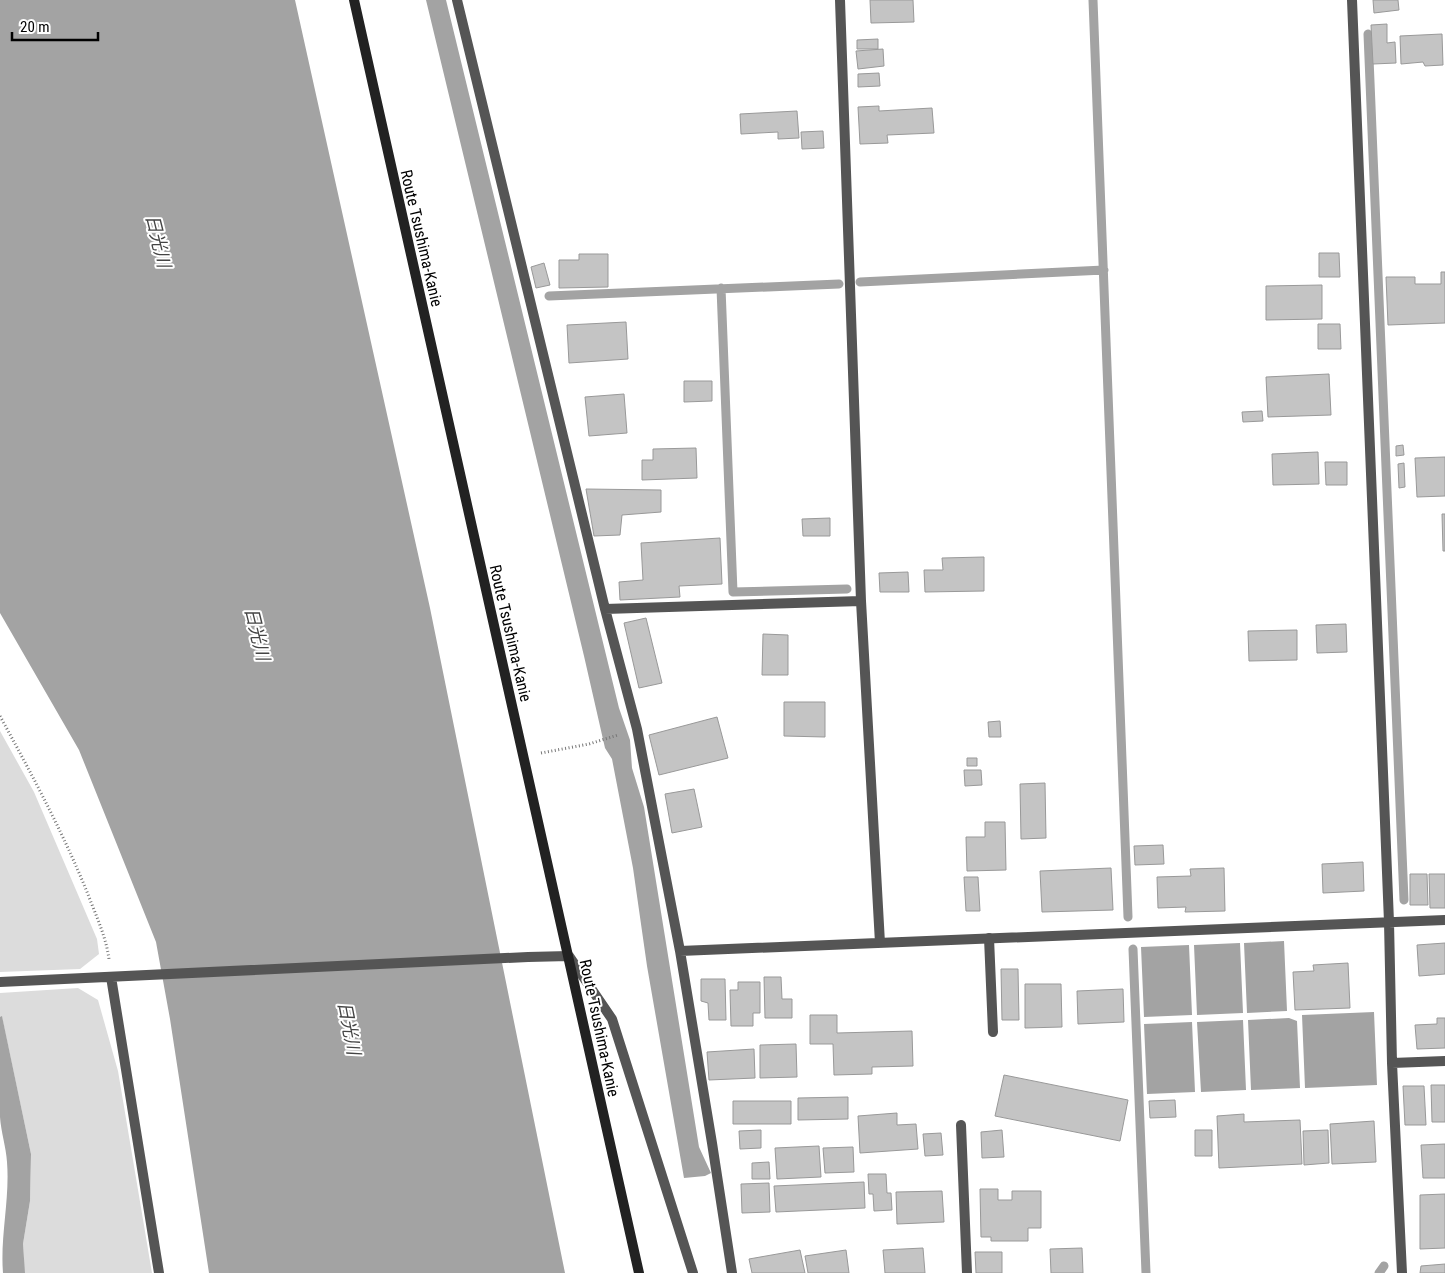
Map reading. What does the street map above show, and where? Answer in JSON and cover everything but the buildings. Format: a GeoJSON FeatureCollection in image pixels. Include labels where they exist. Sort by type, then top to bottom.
{"type":"FeatureCollection","features":[{"type":"Feature","properties":{"kind":"main road","name":"Route Tsushima-Kanie"},"geometry":{"type":"LineString","coordinates":[[354,0],[569,956],[638,1273]]}},
{"type":"Feature","properties":{"kind":"street"},"geometry":{"type":"LineString","coordinates":[[456,0],[605,609],[637,729],[680,951],[732,1273]]}},
{"type":"Feature","properties":{"kind":"street"},"geometry":{"type":"LineString","coordinates":[[840,0],[861,601],[880,943]]}},
{"type":"Feature","properties":{"kind":"street"},"geometry":{"type":"LineString","coordinates":[[1352,0],[1389,922],[1392,1063],[1402,1273]]}},
{"type":"Feature","properties":{"kind":"street"},"geometry":{"type":"LineString","coordinates":[[605,609],[861,601]]}},
{"type":"Feature","properties":{"kind":"street"},"geometry":{"type":"LineString","coordinates":[[680,951],[1445,920]]}},
{"type":"Feature","properties":{"kind":"street"},"geometry":{"type":"LineString","coordinates":[[989,938],[993,1032]]}},
{"type":"Feature","properties":{"kind":"street"},"geometry":{"type":"LineString","coordinates":[[0,982],[569,956],[612,1019],[693,1273]]}},
{"type":"Feature","properties":{"kind":"street"},"geometry":{"type":"LineString","coordinates":[[111,977],[159,1273]]}},
{"type":"Feature","properties":{"kind":"street"},"geometry":{"type":"LineString","coordinates":[[1392,1063],[1445,1061]]}},
{"type":"Feature","properties":{"kind":"street"},"geometry":{"type":"LineString","coordinates":[[961,1125],[966,1273]]}},
{"type":"Feature","properties":{"kind":"path"},"geometry":{"type":"LineString","coordinates":[[0,716],[44,797],[82,880],[106,942],[111,977]]}},
{"type":"Feature","properties":{"kind":"path"},"geometry":{"type":"LineString","coordinates":[[524,756],[589,744],[620,734]]}},
{"type":"Feature","properties":{"kind":"shaded area"},"geometry":{"type":"Polygon","coordinates":[[[0,731],[34,792],[97,939],[99,954],[80,969],[0,972],[0,731]]]}},
{"type":"Feature","properties":{"kind":"shaded area"},"geometry":{"type":"Polygon","coordinates":[[[78,988],[98,1000],[118,1071],[152,1273],[25,1273],[24,1270],[23,1244],[30,1201],[31,1154],[2,1017],[0,1017],[0,993],[78,988]]]}},
{"type":"Feature","properties":{"kind":"water","name":"日光川"},"geometry":{"type":"Polygon","coordinates":[[[0,0],[295,0],[430,608],[565,1273],[209,1273],[170,1019],[156,942],[79,750],[0,613],[0,0]]]}},
{"type":"Feature","properties":{"kind":"water"},"geometry":{"type":"Polygon","coordinates":[[[426,0],[446,0],[619,708],[630,740],[632,768],[644,807],[699,1147],[711,1173],[705,1176],[684,1178],[647,966],[633,868],[612,759],[605,748],[426,0]]]}},
{"type":"Feature","properties":{"kind":"water"},"geometry":{"type":"Polygon","coordinates":[[[1284,941],[1287,1011],[1247,1013],[1244,943],[1284,941]]]}},
{"type":"Feature","properties":{"kind":"water"},"geometry":{"type":"Polygon","coordinates":[[[1240,943],[1243,1013],[1197,1015],[1194,945],[1240,943]]]}},
{"type":"Feature","properties":{"kind":"water"},"geometry":{"type":"Polygon","coordinates":[[[1189,945],[1192,1015],[1144,1017],[1141,947],[1189,945]]]}},
{"type":"Feature","properties":{"kind":"water"},"geometry":{"type":"Polygon","coordinates":[[[1374,1012],[1377,1085],[1305,1088],[1302,1015],[1374,1012]]]}},
{"type":"Feature","properties":{"kind":"water"},"geometry":{"type":"Polygon","coordinates":[[[2,1016],[31,1154],[30,1201],[23,1244],[25,1273],[3,1273],[2,1259],[8,1176],[0,1117],[0,1017],[2,1016]]]}},
{"type":"Feature","properties":{"kind":"water"},"geometry":{"type":"Polygon","coordinates":[[[1289,1018],[1297,1021],[1300,1088],[1251,1090],[1248,1020],[1289,1018]]]}},
{"type":"Feature","properties":{"kind":"water"},"geometry":{"type":"Polygon","coordinates":[[[1243,1020],[1246,1090],[1201,1092],[1197,1022],[1243,1020]]]}},
{"type":"Feature","properties":{"kind":"water"},"geometry":{"type":"Polygon","coordinates":[[[1192,1022],[1195,1092],[1147,1094],[1144,1024],[1192,1022]]]}},
{"type":"Feature","properties":{"kind":"waterway"},"geometry":{"type":"LineString","coordinates":[[1093,0],[1128,917]]}},
{"type":"Feature","properties":{"kind":"waterway"},"geometry":{"type":"LineString","coordinates":[[1368,34],[1404,900]]}},
{"type":"Feature","properties":{"kind":"waterway"},"geometry":{"type":"LineString","coordinates":[[860,282],[1104,270]]}},
{"type":"Feature","properties":{"kind":"waterway"},"geometry":{"type":"LineString","coordinates":[[549,296],[839,284]]}},
{"type":"Feature","properties":{"kind":"waterway"},"geometry":{"type":"LineString","coordinates":[[721,288],[733,592],[847,589]]}},
{"type":"Feature","properties":{"kind":"waterway"},"geometry":{"type":"LineString","coordinates":[[1133,949],[1146,1273]]}},
{"type":"Feature","properties":{"kind":"waterway"},"geometry":{"type":"LineString","coordinates":[[1379,1273],[1384,1266]]}}]}
